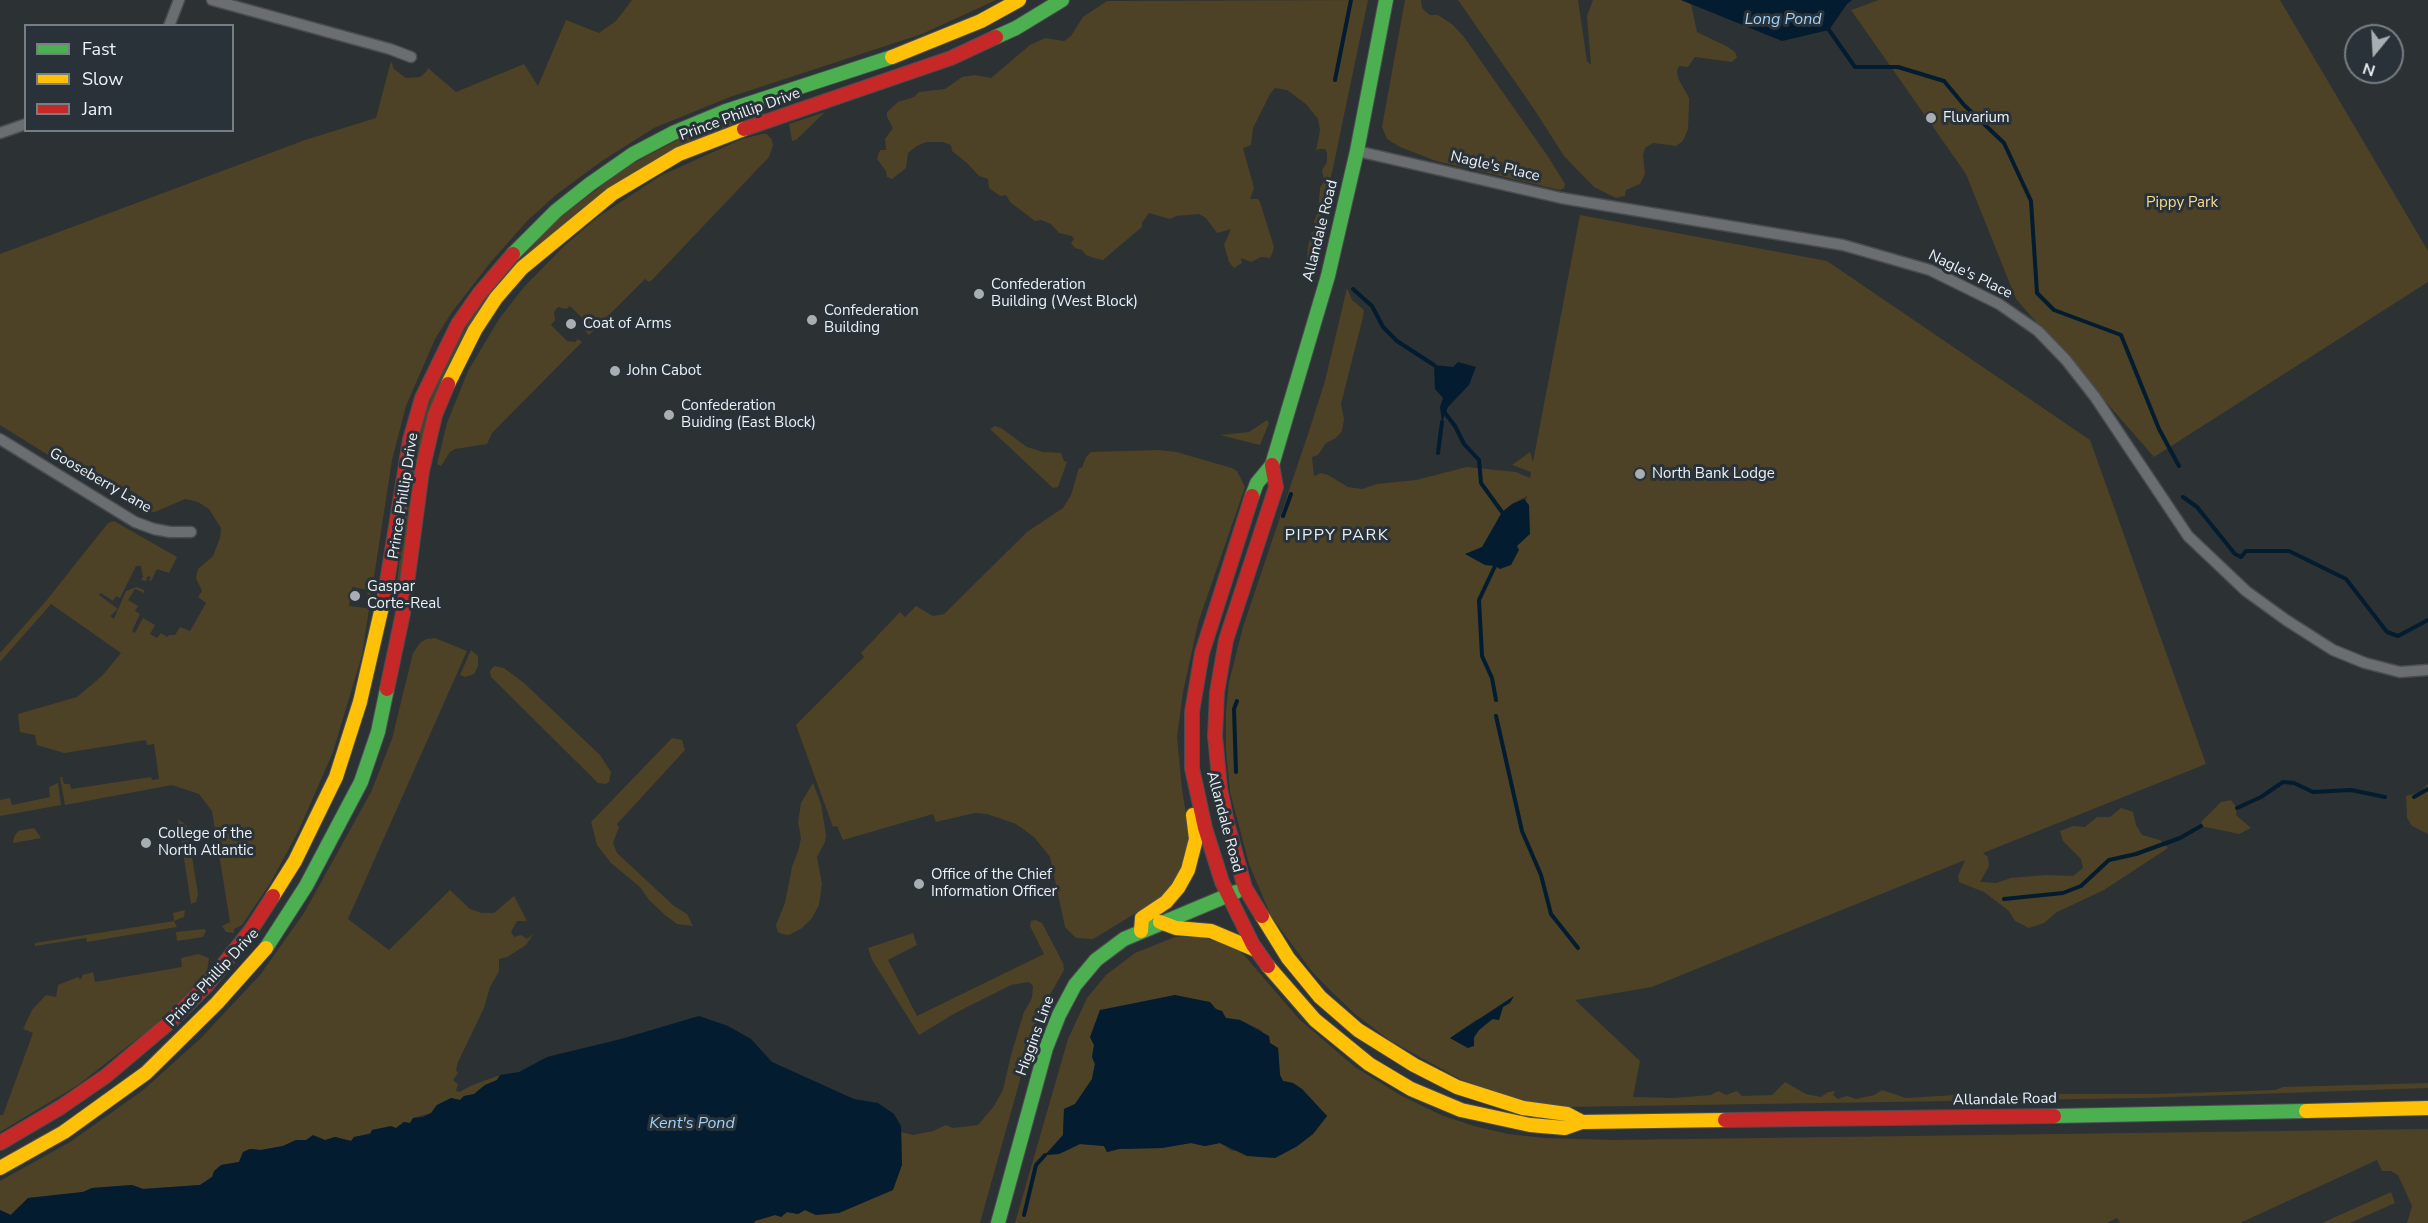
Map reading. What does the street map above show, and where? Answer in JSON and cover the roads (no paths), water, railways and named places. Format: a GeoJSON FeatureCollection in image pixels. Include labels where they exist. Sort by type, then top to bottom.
{"type":"FeatureCollection","features":[{"type":"Feature","properties":{"kind":"main road","name":"Prince Phillip Drive"},"geometry":{"type":"LineString","coordinates":[[0,1143],[61,1107],[106,1076],[170,1023],[207,986],[251,930],[295,861],[336,777],[360,702],[385,596],[410,440],[422,398],[451,334],[479,294],[522,244],[590,184],[633,154],[673,133],[726,111],[939,39],[981,21],[1019,0]]}},
{"type":"Feature","properties":{"kind":"main road","name":"Prince Phillip Drive"},"geometry":{"type":"LineString","coordinates":[[0,1168],[64,1132],[146,1073],[217,1003],[241,974],[261,955],[306,886],[361,782],[378,732],[403,613],[422,471],[435,415],[452,373],[475,330],[496,298],[522,268],[612,194],[679,154],[729,134],[951,58],[1016,28],[1062,0]]}},
{"type":"Feature","properties":{"kind":"main road","name":"Allandale Road"},"geometry":{"type":"LineString","coordinates":[[1386,0],[1357,151],[1328,276],[1272,465],[1255,489],[1206,636],[1192,712],[1192,768],[1197,779],[1205,828],[1227,895],[1257,950],[1277,978],[1315,1020],[1369,1064],[1411,1089],[1461,1110],[1508,1121],[1565,1128],[1582,1122],[2209,1114],[2428,1108]]}},
{"type":"Feature","properties":{"kind":"main road","name":"Allandale Road"},"geometry":{"type":"LineString","coordinates":[[1272,465],[1276,488],[1226,640],[1219,675],[1217,703],[1215,736],[1222,805],[1245,888],[1288,958],[1320,997],[1358,1030],[1414,1065],[1457,1087],[1523,1108],[1568,1114],[1582,1122]]}},
{"type":"Feature","properties":{"kind":"main road"},"geometry":{"type":"LineString","coordinates":[[1142,931],[1142,918],[1166,902],[1184,880],[1194,850],[1196,830],[1188,776],[1192,768]]}},
{"type":"Feature","properties":{"kind":"main road","name":"Higgins Line"},"geometry":{"type":"LineString","coordinates":[[998,1223],[1046,1048],[1059,1015],[1075,985],[1096,960],[1115,945],[1160,922],[1245,888]]}},
{"type":"Feature","properties":{"kind":"main road"},"geometry":{"type":"LineString","coordinates":[[1160,922],[1176,928],[1211,931],[1257,950]]}},
{"type":"Feature","properties":{"kind":"street"},"geometry":{"type":"LineString","coordinates":[[170,24],[179,0]]}},
{"type":"Feature","properties":{"kind":"street"},"geometry":{"type":"LineString","coordinates":[[212,0],[390,49],[411,57]]}},
{"type":"Feature","properties":{"kind":"street"},"geometry":{"type":"LineString","coordinates":[[0,134],[24,125]]}},
{"type":"Feature","properties":{"kind":"street","name":"Nagle's Place"},"geometry":{"type":"LineString","coordinates":[[1357,151],[1561,198],[1843,245],[1930,270],[1999,304],[2038,331],[2066,360],[2095,397],[2188,536],[2246,591],[2333,650],[2365,663],[2400,672],[2428,670]]}},
{"type":"Feature","properties":{"kind":"street","name":"Gooseberry Lane"},"geometry":{"type":"LineString","coordinates":[[0,439],[135,522],[162,531],[190,532]]}},
{"type":"Feature","properties":{"kind":"water","name":"Long Pond"},"geometry":{"type":"Polygon","coordinates":[[[1681,0],[1852,0],[1829,30],[1782,41],[1681,0]]]}},
{"type":"Feature","properties":{"kind":"water"},"geometry":{"type":"Polygon","coordinates":[[[1458,362],[1476,367],[1469,385],[1448,407],[1442,422],[1440,407],[1443,398],[1435,389],[1434,365],[1453,367],[1458,362]]]}},
{"type":"Feature","properties":{"kind":"water"},"geometry":{"type":"Polygon","coordinates":[[[1524,499],[1529,505],[1530,534],[1517,546],[1519,550],[1511,565],[1500,569],[1485,565],[1465,554],[1482,547],[1502,512],[1512,504],[1524,499]]]}},
{"type":"Feature","properties":{"kind":"water"},"geometry":{"type":"Polygon","coordinates":[[[1175,995],[1210,1002],[1216,1009],[1222,1011],[1226,1018],[1240,1020],[1269,1036],[1270,1043],[1278,1048],[1280,1075],[1283,1081],[1293,1083],[1302,1089],[1327,1116],[1313,1134],[1296,1147],[1275,1158],[1247,1156],[1220,1143],[1205,1146],[1191,1143],[1162,1148],[1119,1149],[1107,1152],[1104,1146],[1080,1144],[1059,1154],[1045,1155],[1063,1135],[1064,1109],[1075,1104],[1092,1079],[1095,1064],[1092,1057],[1094,1045],[1090,1037],[1100,1010],[1175,995]]]}},
{"type":"Feature","properties":{"kind":"water"},"geometry":{"type":"Polygon","coordinates":[[[1514,996],[1510,1003],[1503,1007],[1499,1020],[1492,1019],[1479,1030],[1474,1037],[1474,1046],[1468,1048],[1450,1038],[1514,996]]]}},
{"type":"Feature","properties":{"kind":"water","name":"Kent's Pond"},"geometry":{"type":"Polygon","coordinates":[[[699,1016],[728,1026],[751,1039],[772,1062],[854,1099],[878,1103],[894,1114],[901,1126],[902,1165],[893,1190],[839,1213],[816,1215],[805,1210],[798,1214],[787,1212],[781,1217],[775,1215],[754,1223],[0,1223],[0,1210],[11,1215],[28,1198],[83,1192],[92,1188],[132,1185],[143,1189],[200,1185],[212,1177],[214,1171],[221,1165],[239,1162],[243,1152],[250,1149],[261,1150],[283,1146],[296,1140],[306,1140],[313,1135],[325,1140],[335,1137],[351,1141],[354,1137],[370,1134],[372,1130],[391,1126],[396,1128],[404,1122],[410,1123],[413,1118],[431,1113],[437,1105],[451,1098],[460,1100],[497,1080],[500,1075],[519,1072],[547,1057],[621,1039],[699,1016]]]}},
{"type":"Feature","properties":{"kind":"waterway"},"geometry":{"type":"LineString","coordinates":[[1335,80],[1351,0]]}},
{"type":"Feature","properties":{"kind":"waterway"},"geometry":{"type":"LineString","coordinates":[[1829,30],[1855,67],[1898,67],[1944,81],[1964,105],[2004,143],[2031,201],[2037,293],[2054,310],[2121,335],[2159,429],[2179,466]]}},
{"type":"Feature","properties":{"kind":"waterway"},"geometry":{"type":"LineString","coordinates":[[1353,289],[1372,306],[1383,327],[1397,341],[1434,365]]}},
{"type":"Feature","properties":{"kind":"waterway"},"geometry":{"type":"LineString","coordinates":[[1445,413],[1464,444],[1479,460],[1481,483],[1502,512]]}},
{"type":"Feature","properties":{"kind":"waterway"},"geometry":{"type":"LineString","coordinates":[[1438,453],[1442,422]]}},
{"type":"Feature","properties":{"kind":"waterway"},"geometry":{"type":"LineString","coordinates":[[1283,516],[1291,494]]}},
{"type":"Feature","properties":{"kind":"waterway"},"geometry":{"type":"LineString","coordinates":[[2183,497],[2197,507],[2235,554],[2241,557],[2246,551],[2289,551],[2346,579],[2387,632],[2398,636],[2428,620]]}},
{"type":"Feature","properties":{"kind":"waterway"},"geometry":{"type":"LineString","coordinates":[[1495,566],[1479,600],[1482,656],[1492,678],[1496,700]]}},
{"type":"Feature","properties":{"kind":"waterway"},"geometry":{"type":"LineString","coordinates":[[1236,772],[1234,709],[1237,701]]}},
{"type":"Feature","properties":{"kind":"waterway"},"geometry":{"type":"LineString","coordinates":[[1496,716],[1522,831],[1541,875],[1551,914],[1578,948]]}},
{"type":"Feature","properties":{"kind":"waterway"},"geometry":{"type":"LineString","coordinates":[[2237,808],[2261,797],[2283,782],[2294,783],[2313,792],[2351,790],[2385,797]]}},
{"type":"Feature","properties":{"kind":"waterway"},"geometry":{"type":"LineString","coordinates":[[2414,797],[2428,789]]}},
{"type":"Feature","properties":{"kind":"waterway"},"geometry":{"type":"LineString","coordinates":[[2004,899],[2063,893],[2081,886],[2109,860],[2136,854],[2180,838],[2201,826]]}},
{"type":"Feature","properties":{"kind":"waterway"},"geometry":{"type":"LineString","coordinates":[[1024,1215],[1036,1165],[1045,1155]]}},
{"type":"Feature","properties":{"kind":"place","name":"Fluvarium"},"geometry":{"type":"Point","coordinates":[1931,118]}},
{"type":"Feature","properties":{"kind":"place","name":"Confederation Building (West Block)"},"geometry":{"type":"Point","coordinates":[979,294]}},
{"type":"Feature","properties":{"kind":"place","name":"Confederation Building"},"geometry":{"type":"Point","coordinates":[812,320]}},
{"type":"Feature","properties":{"kind":"place","name":"Coat of Arms"},"geometry":{"type":"Point","coordinates":[571,324]}},
{"type":"Feature","properties":{"kind":"place","name":"John Cabot"},"geometry":{"type":"Point","coordinates":[615,371]}},
{"type":"Feature","properties":{"kind":"place","name":"Confederation Buiding (East Block)"},"geometry":{"type":"Point","coordinates":[669,415]}},
{"type":"Feature","properties":{"kind":"place","name":"North Bank Lodge"},"geometry":{"type":"Point","coordinates":[1640,474]}},
{"type":"Feature","properties":{"kind":"place","name":"Gaspar Corte-Real"},"geometry":{"type":"Point","coordinates":[355,596]}},
{"type":"Feature","properties":{"kind":"place","name":"College of the North Atlantic"},"geometry":{"type":"Point","coordinates":[146,843]}},
{"type":"Feature","properties":{"kind":"place","name":"Office of the Chief Information Officer"},"geometry":{"type":"Point","coordinates":[919,884]}},
{"type":"Feature","properties":{"kind":"district","name":"PIPPY PARK"},"geometry":{"type":"Point","coordinates":[1337,536]}},
{"type":"Feature","properties":{"kind":"park label","name":"Pippy Park"},"geometry":{"type":"Point","coordinates":[2182,203]}}]}
